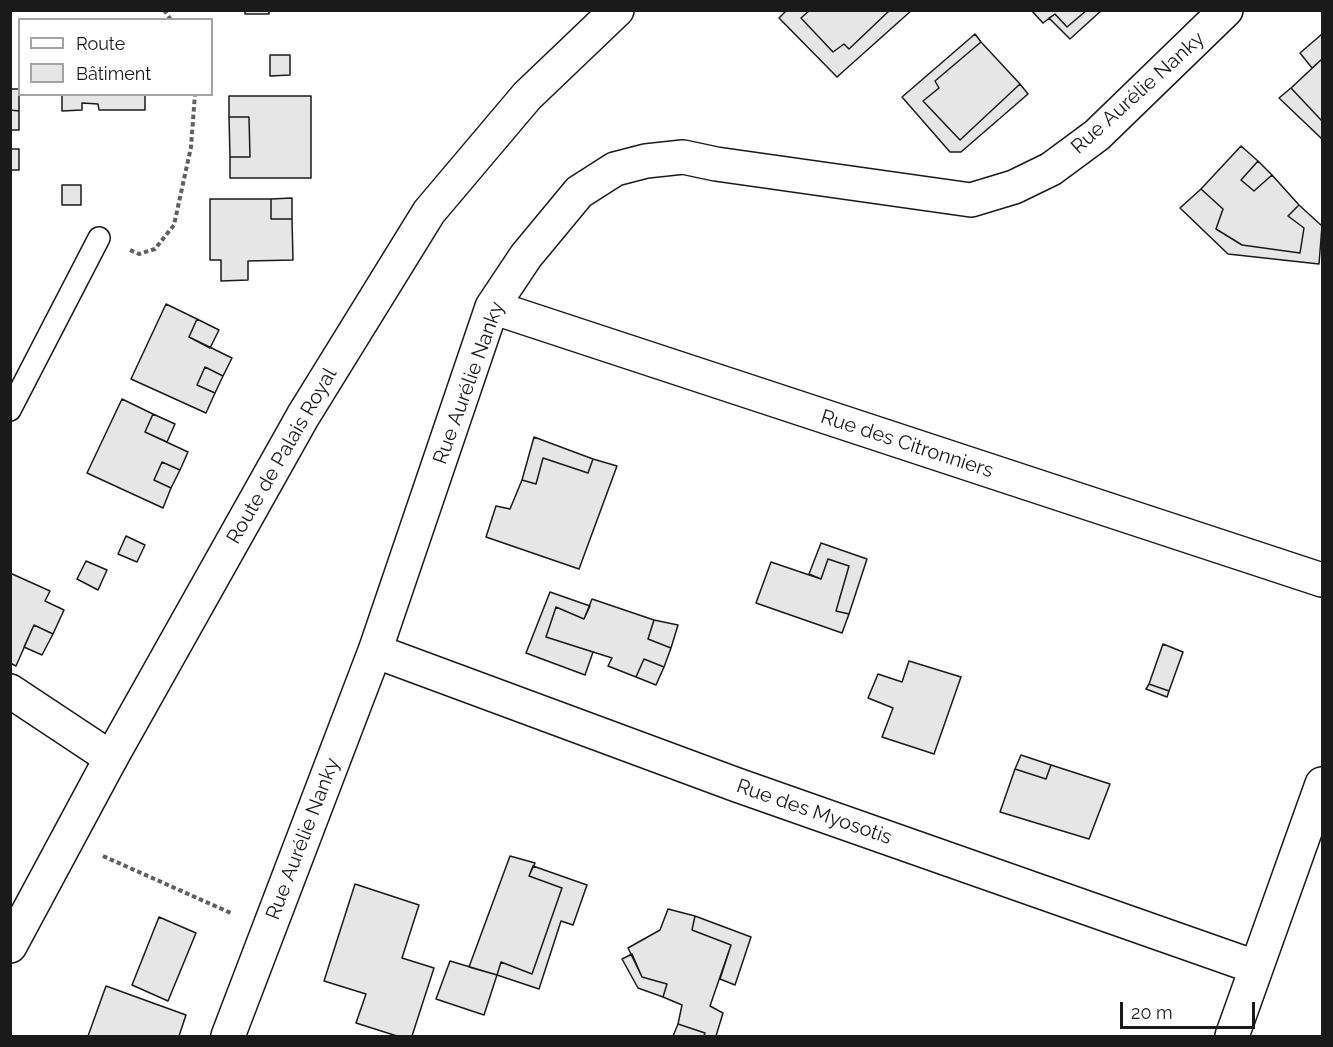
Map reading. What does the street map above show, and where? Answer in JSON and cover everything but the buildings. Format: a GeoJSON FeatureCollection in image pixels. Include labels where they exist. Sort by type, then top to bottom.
{"type":"FeatureCollection","features":[{"type":"Feature","properties":{"kind":"street","name":"Route de Palais Royal"},"geometry":{"type":"LineString","coordinates":[[10,946],[111,758],[303,416],[429,212],[527,96],[617,10]]}},
{"type":"Feature","properties":{"kind":"street","name":"Rue Aurélie Nanky"},"geometry":{"type":"LineString","coordinates":[[228,1036],[375,651],[492,307],[526,256],[579,192],[615,169],[683,157],[716,164],[971,200],[1014,187],[1051,169],[1097,135],[1226,10]]}},
{"type":"Feature","properties":{"kind":"street","name":"Rue des Citronniers"},"geometry":{"type":"LineString","coordinates":[[492,307],[1323,580]]}},
{"type":"Feature","properties":{"kind":"street","name":"Rue des Myosotis"},"geometry":{"type":"LineString","coordinates":[[375,651],[737,785],[1255,967]]}},
{"type":"Feature","properties":{"kind":"street"},"geometry":{"type":"LineString","coordinates":[[10,691],[111,758]]}},
{"type":"Feature","properties":{"kind":"street"},"geometry":{"type":"LineString","coordinates":[[1232,1036],[1255,967],[1323,784]]}},
{"type":"Feature","properties":{"kind":"lane"},"geometry":{"type":"LineString","coordinates":[[10,410],[99,237]]}},
{"type":"Feature","properties":{"kind":"path"},"geometry":{"type":"LineString","coordinates":[[99,237],[139,254],[155,249],[174,225],[191,147],[195,96]]}},
{"type":"Feature","properties":{"kind":"path"},"geometry":{"type":"LineString","coordinates":[[67,840],[268,930]]}}]}
